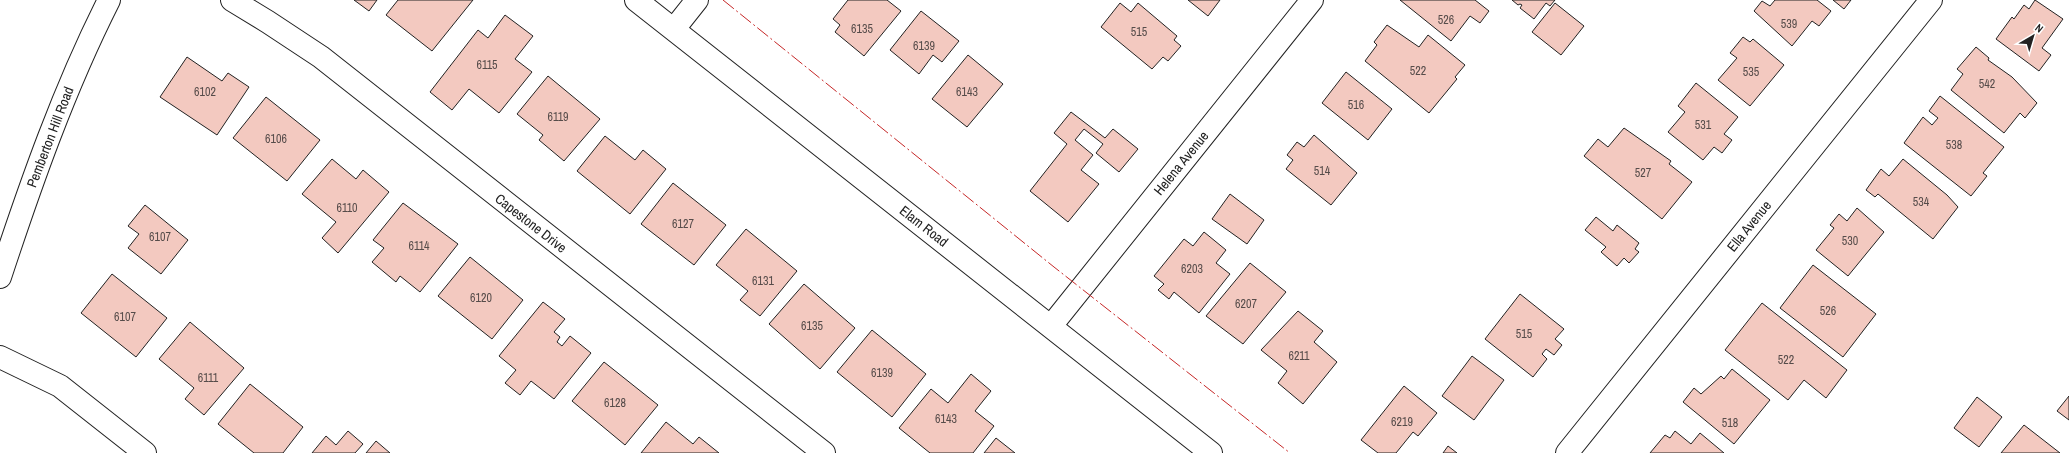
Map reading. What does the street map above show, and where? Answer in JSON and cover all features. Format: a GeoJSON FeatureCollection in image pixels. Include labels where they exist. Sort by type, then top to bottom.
{"type":"FeatureCollection","features":[{"type":"Feature","properties":{"kind":"street","name":"Pemberton Hill Road"},"geometry":{"type":"LineString","coordinates":[[0,278],[45,145],[88,41],[109,0]]}},
{"type":"Feature","properties":{"kind":"street","name":"Capestone Drive"},"geometry":{"type":"LineString","coordinates":[[232,0],[321,57],[824,453]]}},
{"type":"Feature","properties":{"kind":"street","name":"Elam Road"},"geometry":{"type":"LineString","coordinates":[[636,0],[1211,453]]}},
{"type":"Feature","properties":{"kind":"street"},"geometry":{"type":"LineString","coordinates":[[674,29],[697,0]]}},
{"type":"Feature","properties":{"kind":"street","name":"Helena Avenue"},"geometry":{"type":"LineString","coordinates":[[1051,326],[1312,0]]}},
{"type":"Feature","properties":{"kind":"street","name":"Ella Avenue"},"geometry":{"type":"LineString","coordinates":[[1567,453],[1931,0]]}},
{"type":"Feature","properties":{"kind":"street"},"geometry":{"type":"LineString","coordinates":[[0,356],[60,386],[145,453]]}},
{"type":"Feature","properties":{"kind":"building"},"geometry":{"type":"Polygon","coordinates":[[[354,0],[377,0],[369,11],[354,0]]]}},
{"type":"Feature","properties":{"kind":"building"},"geometry":{"type":"Polygon","coordinates":[[[398,0],[473,0],[432,51],[386,15],[398,0]]]}},
{"type":"Feature","properties":{"kind":"building"},"geometry":{"type":"Polygon","coordinates":[[[848,0],[887,0],[901,11],[864,56],[835,32],[840,25],[833,19],[848,0]]]}},
{"type":"Feature","properties":{"kind":"building"},"geometry":{"type":"Polygon","coordinates":[[[1188,0],[1220,0],[1208,16],[1188,0]]]}},
{"type":"Feature","properties":{"kind":"building"},"geometry":{"type":"Polygon","coordinates":[[[1400,0],[1475,0],[1489,11],[1480,23],[1470,16],[1451,41],[1400,0]]]}},
{"type":"Feature","properties":{"kind":"building"},"geometry":{"type":"Polygon","coordinates":[[[1512,0],[1555,0],[1550,6],[1546,3],[1534,19],[1520,8],[1522,5],[1518,5],[1512,0]]]}},
{"type":"Feature","properties":{"kind":"building"},"geometry":{"type":"Polygon","coordinates":[[[1775,0],[1817,0],[1831,11],[1819,26],[1812,21],[1792,46],[1754,11],[1762,1],[1770,6],[1775,0]]]}},
{"type":"Feature","properties":{"kind":"building"},"geometry":{"type":"Polygon","coordinates":[[[1833,0],[1851,0],[1844,9],[1833,0]]]}},
{"type":"Feature","properties":{"kind":"building"},"geometry":{"type":"Polygon","coordinates":[[[2035,0],[2063,19],[2042,48],[2051,55],[2039,71],[1996,39],[2012,17],[2014,19],[2024,5],[2029,9],[2035,0]]]}},
{"type":"Feature","properties":{"kind":"building"},"geometry":{"type":"Polygon","coordinates":[[[1120,3],[1131,12],[1138,3],[1177,36],[1174,40],[1181,46],[1168,61],[1163,57],[1152,69],[1101,27],[1120,3]]]}},
{"type":"Feature","properties":{"kind":"building"},"geometry":{"type":"Polygon","coordinates":[[[1555,3],[1584,26],[1561,55],[1532,32],[1555,3]]]}},
{"type":"Feature","properties":{"kind":"building"},"geometry":{"type":"Polygon","coordinates":[[[921,11],[959,41],[942,62],[933,55],[919,74],[890,50],[921,11]]]}},
{"type":"Feature","properties":{"kind":"building"},"geometry":{"type":"Polygon","coordinates":[[[505,15],[533,36],[515,59],[532,72],[499,113],[469,89],[452,110],[430,92],[478,30],[488,38],[505,15]]]}},
{"type":"Feature","properties":{"kind":"building"},"geometry":{"type":"Polygon","coordinates":[[[1387,25],[1419,47],[1428,35],[1465,65],[1455,77],[1457,79],[1429,113],[1365,61],[1377,45],[1374,42],[1387,25]]]}},
{"type":"Feature","properties":{"kind":"building"},"geometry":{"type":"Polygon","coordinates":[[[1743,37],[1750,42],[1753,39],[1784,65],[1750,106],[1718,80],[1737,58],[1730,53],[1743,37]]]}},
{"type":"Feature","properties":{"kind":"building"},"geometry":{"type":"Polygon","coordinates":[[[1976,47],[1989,58],[1988,60],[2012,77],[2037,103],[2025,118],[2020,113],[2004,133],[1951,90],[1963,74],[1957,69],[1976,47]]]}},
{"type":"Feature","properties":{"kind":"building"},"geometry":{"type":"Polygon","coordinates":[[[968,55],[1003,84],[967,127],[932,99],[968,55]]]}},
{"type":"Feature","properties":{"kind":"building"},"geometry":{"type":"Polygon","coordinates":[[[187,57],[222,81],[228,73],[249,87],[217,135],[160,97],[187,57]]]}},
{"type":"Feature","properties":{"kind":"building"},"geometry":{"type":"Polygon","coordinates":[[[1346,72],[1392,109],[1368,140],[1322,103],[1346,72]]]}},
{"type":"Feature","properties":{"kind":"building"},"geometry":{"type":"Polygon","coordinates":[[[548,76],[600,119],[564,161],[539,140],[543,135],[517,114],[548,76]]]}},
{"type":"Feature","properties":{"kind":"building"},"geometry":{"type":"Polygon","coordinates":[[[1696,83],[1738,117],[1724,134],[1732,140],[1722,153],[1714,147],[1703,160],[1668,132],[1685,112],[1678,106],[1696,83]]]}},
{"type":"Feature","properties":{"kind":"building"},"geometry":{"type":"Polygon","coordinates":[[[1940,96],[2004,147],[1983,173],[1987,176],[1971,196],[1904,143],[1923,117],[1932,125],[1938,118],[1929,111],[1940,96]]]}},
{"type":"Feature","properties":{"kind":"building"},"geometry":{"type":"Polygon","coordinates":[[[266,97],[320,140],[287,181],[233,138],[266,97]]]}},
{"type":"Feature","properties":{"kind":"building"},"geometry":{"type":"Polygon","coordinates":[[[1071,112],[1105,138],[1113,129],[1138,149],[1119,172],[1096,153],[1103,144],[1084,129],[1075,140],[1093,155],[1081,170],[1099,184],[1068,222],[1030,191],[1067,144],[1054,133],[1071,112]]]}},
{"type":"Feature","properties":{"kind":"building"},"geometry":{"type":"Polygon","coordinates":[[[1624,128],[1671,161],[1669,164],[1692,182],[1662,219],[1584,156],[1598,139],[1608,147],[1624,128]]]}},
{"type":"Feature","properties":{"kind":"building"},"geometry":{"type":"Polygon","coordinates":[[[1314,135],[1357,173],[1331,205],[1286,169],[1293,160],[1287,155],[1297,142],[1304,147],[1314,135]]]}},
{"type":"Feature","properties":{"kind":"building"},"geometry":{"type":"Polygon","coordinates":[[[605,136],[635,160],[643,150],[666,169],[630,214],[577,171],[605,136]]]}},
{"type":"Feature","properties":{"kind":"building"},"geometry":{"type":"Polygon","coordinates":[[[332,159],[356,179],[363,170],[389,192],[338,253],[322,238],[336,222],[302,194],[332,159]]]}},
{"type":"Feature","properties":{"kind":"building"},"geometry":{"type":"Polygon","coordinates":[[[1903,159],[1947,195],[1958,207],[1933,239],[1878,194],[1875,197],[1866,190],[1881,169],[1889,176],[1903,159]]]}},
{"type":"Feature","properties":{"kind":"building"},"geometry":{"type":"Polygon","coordinates":[[[673,183],[726,225],[694,265],[641,224],[673,183]]]}},
{"type":"Feature","properties":{"kind":"building"},"geometry":{"type":"Polygon","coordinates":[[[1230,194],[1264,220],[1247,244],[1212,219],[1230,194]]]}},
{"type":"Feature","properties":{"kind":"building"},"geometry":{"type":"Polygon","coordinates":[[[403,203],[458,244],[420,292],[400,276],[396,282],[372,262],[384,248],[373,240],[403,203]]]}},
{"type":"Feature","properties":{"kind":"building"},"geometry":{"type":"Polygon","coordinates":[[[145,205],[188,240],[161,274],[128,248],[139,234],[128,226],[145,205]]]}},
{"type":"Feature","properties":{"kind":"building"},"geometry":{"type":"Polygon","coordinates":[[[1857,208],[1884,232],[1848,276],[1816,250],[1834,228],[1830,225],[1839,214],[1847,221],[1857,208]]]}},
{"type":"Feature","properties":{"kind":"building"},"geometry":{"type":"Polygon","coordinates":[[[1596,217],[1613,231],[1617,225],[1639,243],[1635,249],[1639,252],[1629,263],[1624,258],[1617,266],[1601,252],[1606,247],[1585,230],[1596,217]]]}},
{"type":"Feature","properties":{"kind":"building"},"geometry":{"type":"Polygon","coordinates":[[[746,229],[797,271],[760,316],[740,300],[748,291],[716,265],[746,229]]]}},
{"type":"Feature","properties":{"kind":"building"},"geometry":{"type":"Polygon","coordinates":[[[1204,232],[1226,250],[1216,263],[1230,274],[1199,313],[1174,292],[1169,299],[1158,290],[1164,284],[1154,276],[1184,239],[1193,246],[1204,232]]]}},
{"type":"Feature","properties":{"kind":"building"},"geometry":{"type":"Polygon","coordinates":[[[470,257],[523,300],[492,339],[438,296],[470,257]]]}},
{"type":"Feature","properties":{"kind":"building"},"geometry":{"type":"Polygon","coordinates":[[[1250,263],[1286,292],[1243,344],[1206,316],[1250,263]]]}},
{"type":"Feature","properties":{"kind":"building"},"geometry":{"type":"Polygon","coordinates":[[[1813,265],[1876,314],[1843,357],[1780,308],[1813,265]]]}},
{"type":"Feature","properties":{"kind":"building"},"geometry":{"type":"Polygon","coordinates":[[[112,274],[167,318],[136,357],[81,313],[112,274]]]}},
{"type":"Feature","properties":{"kind":"building"},"geometry":{"type":"Polygon","coordinates":[[[804,284],[855,328],[820,369],[769,324],[804,284]]]}},
{"type":"Feature","properties":{"kind":"building"},"geometry":{"type":"Polygon","coordinates":[[[1520,294],[1564,329],[1555,339],[1562,345],[1554,355],[1546,349],[1542,354],[1547,359],[1533,377],[1485,339],[1520,294]]]}},
{"type":"Feature","properties":{"kind":"building"},"geometry":{"type":"Polygon","coordinates":[[[543,302],[565,319],[554,332],[560,337],[557,342],[562,346],[570,336],[591,353],[554,399],[531,381],[520,395],[505,383],[516,370],[499,356],[543,302]]]}},
{"type":"Feature","properties":{"kind":"building"},"geometry":{"type":"Polygon","coordinates":[[[1762,303],[1847,370],[1826,398],[1804,380],[1788,400],[1725,350],[1762,303]]]}},
{"type":"Feature","properties":{"kind":"building"},"geometry":{"type":"Polygon","coordinates":[[[1298,311],[1323,331],[1314,342],[1337,362],[1303,404],[1278,383],[1287,371],[1261,350],[1298,311]]]}},
{"type":"Feature","properties":{"kind":"building"},"geometry":{"type":"Polygon","coordinates":[[[190,322],[244,368],[204,415],[185,399],[194,388],[159,359],[190,322]]]}},
{"type":"Feature","properties":{"kind":"building"},"geometry":{"type":"Polygon","coordinates":[[[872,330],[926,374],[892,417],[837,372],[872,330]]]}},
{"type":"Feature","properties":{"kind":"building"},"geometry":{"type":"Polygon","coordinates":[[[1472,356],[1504,380],[1474,420],[1442,396],[1472,356]]]}},
{"type":"Feature","properties":{"kind":"building"},"geometry":{"type":"Polygon","coordinates":[[[604,362],[658,405],[625,445],[572,401],[604,362]]]}},
{"type":"Feature","properties":{"kind":"building"},"geometry":{"type":"Polygon","coordinates":[[[1732,369],[1770,400],[1734,444],[1683,402],[1694,388],[1701,394],[1721,376],[1724,379],[1732,369]]]}},
{"type":"Feature","properties":{"kind":"building"},"geometry":{"type":"Polygon","coordinates":[[[971,374],[991,391],[975,411],[994,426],[973,453],[930,453],[899,428],[931,389],[948,403],[971,374]]]}},
{"type":"Feature","properties":{"kind":"building"},"geometry":{"type":"Polygon","coordinates":[[[250,384],[303,427],[283,453],[254,453],[218,424],[250,384]]]}},
{"type":"Feature","properties":{"kind":"building"},"geometry":{"type":"Polygon","coordinates":[[[1404,386],[1437,413],[1418,436],[1413,432],[1396,453],[1378,453],[1361,440],[1404,386]]]}},
{"type":"Feature","properties":{"kind":"building"},"geometry":{"type":"Polygon","coordinates":[[[2069,396],[2069,420],[2057,411],[2069,396]]]}},
{"type":"Feature","properties":{"kind":"building"},"geometry":{"type":"Polygon","coordinates":[[[1977,397],[2002,417],[1979,447],[1954,428],[1977,397]]]}},
{"type":"Feature","properties":{"kind":"building"},"geometry":{"type":"Polygon","coordinates":[[[666,422],[693,444],[699,437],[719,453],[641,453],[666,422]]]}},
{"type":"Feature","properties":{"kind":"building"},"geometry":{"type":"Polygon","coordinates":[[[2024,425],[2060,453],[2001,453],[2024,425]]]}},
{"type":"Feature","properties":{"kind":"building"},"geometry":{"type":"Polygon","coordinates":[[[348,431],[363,444],[355,453],[312,453],[326,436],[336,445],[348,431]]]}},
{"type":"Feature","properties":{"kind":"building"},"geometry":{"type":"Polygon","coordinates":[[[1675,431],[1691,444],[1700,433],[1724,453],[1650,453],[1665,435],[1670,438],[1675,431]]]}},
{"type":"Feature","properties":{"kind":"building"},"geometry":{"type":"Polygon","coordinates":[[[996,438],[1015,453],[984,453],[996,438]]]}},
{"type":"Feature","properties":{"kind":"building"},"geometry":{"type":"Polygon","coordinates":[[[376,441],[390,453],[366,453],[376,441]]]}},
{"type":"Feature","properties":{"kind":"building"},"geometry":{"type":"Polygon","coordinates":[[[1448,446],[1457,453],[1443,453],[1448,446]]]}},
{"type":"Feature","properties":{"kind":"power"},"geometry":{"type":"LineString","coordinates":[[723,0],[1054,267],[1290,453]]}}]}
